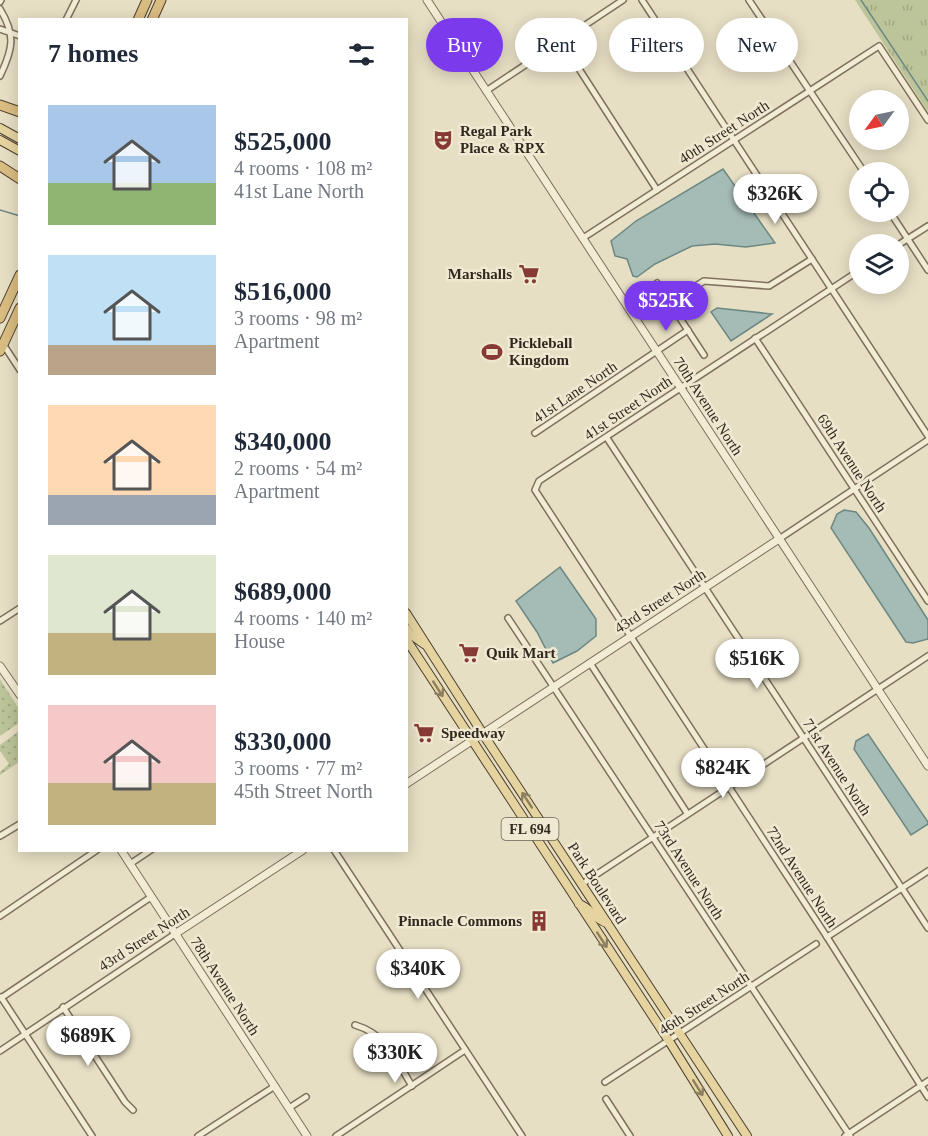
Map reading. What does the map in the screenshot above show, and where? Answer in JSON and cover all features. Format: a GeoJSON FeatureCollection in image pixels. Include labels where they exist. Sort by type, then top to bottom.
{"type":"FeatureCollection","features":[{"type":"Feature","properties":{"kind":"highway"},"geometry":{"type":"LineString","coordinates":[[139,18],[147,0]]}},
{"type":"Feature","properties":{"kind":"highway"},"geometry":{"type":"LineString","coordinates":[[153,18],[161,0]]}},
{"type":"Feature","properties":{"kind":"highway"},"geometry":{"type":"LineString","coordinates":[[0,105],[18,111]]}},
{"type":"Feature","properties":{"kind":"highway"},"geometry":{"type":"LineString","coordinates":[[0,166],[18,177]]}},
{"type":"Feature","properties":{"kind":"highway"},"geometry":{"type":"LineString","coordinates":[[0,316],[18,279]]}},
{"type":"Feature","properties":{"kind":"highway"},"geometry":{"type":"LineString","coordinates":[[2,348],[18,312]]}},
{"type":"Feature","properties":{"kind":"main road"},"geometry":{"type":"LineString","coordinates":[[0,128],[18,138]]}},
{"type":"Feature","properties":{"kind":"main road"},"geometry":{"type":"LineString","coordinates":[[0,140],[18,150]]}},
{"type":"Feature","properties":{"kind":"main road","name":"Park Boulevard"},"geometry":{"type":"LineString","coordinates":[[408,616],[483,735],[747,1136]]}},
{"type":"Feature","properties":{"kind":"main road"},"geometry":{"type":"LineString","coordinates":[[408,631],[431,650]]}},
{"type":"Feature","properties":{"kind":"main road","name":"Park Boulevard"},"geometry":{"type":"LineString","coordinates":[[408,642],[728,1135]]}},
{"type":"Feature","properties":{"kind":"main road"},"geometry":{"type":"LineString","coordinates":[[554,866],[561,868],[572,881],[582,884]]}},
{"type":"Feature","properties":{"kind":"main road"},"geometry":{"type":"LineString","coordinates":[[579,904],[587,907],[597,918],[608,923]]}},
{"type":"Feature","properties":{"kind":"street"},"geometry":{"type":"LineString","coordinates":[[67,18],[76,0]]}},
{"type":"Feature","properties":{"kind":"street","name":"70th Avenue North"},"geometry":{"type":"LineString","coordinates":[[427,0],[928,766]]}},
{"type":"Feature","properties":{"kind":"street"},"geometry":{"type":"LineString","coordinates":[[595,18],[622,0]]}},
{"type":"Feature","properties":{"kind":"street"},"geometry":{"type":"LineString","coordinates":[[642,0],[928,438]]}},
{"type":"Feature","properties":{"kind":"street"},"geometry":{"type":"LineString","coordinates":[[749,0],[857,162]]}},
{"type":"Feature","properties":{"kind":"street"},"geometry":{"type":"LineString","coordinates":[[0,9],[12,33],[10,50],[0,76]]}},
{"type":"Feature","properties":{"kind":"street"},"geometry":{"type":"LineString","coordinates":[[0,29],[18,35]]}},
{"type":"Feature","properties":{"kind":"street","name":"40th Street North"},"geometry":{"type":"LineString","coordinates":[[583,238],[879,46],[928,120]]}},
{"type":"Feature","properties":{"kind":"street"},"geometry":{"type":"LineString","coordinates":[[486,91],[515,72]]}},
{"type":"Feature","properties":{"kind":"street"},"geometry":{"type":"LineString","coordinates":[[581,72],[657,190]]}},
{"type":"Feature","properties":{"kind":"street"},"geometry":{"type":"LineString","coordinates":[[909,238],[928,226]]}},
{"type":"Feature","properties":{"kind":"street"},"geometry":{"type":"LineString","coordinates":[[909,241],[928,270]]}},
{"type":"Feature","properties":{"kind":"street"},"geometry":{"type":"LineString","coordinates":[[670,302],[704,281],[769,286],[812,259]]}},
{"type":"Feature","properties":{"kind":"street","name":"41st Street North"},"geometry":{"type":"LineString","coordinates":[[535,490],[539,481],[849,277]]}},
{"type":"Feature","properties":{"kind":"street"},"geometry":{"type":"LineString","coordinates":[[657,283],[704,355]]}},
{"type":"Feature","properties":{"kind":"street","name":"41st Lane North"},"geometry":{"type":"LineString","coordinates":[[535,433],[688,330]]}},
{"type":"Feature","properties":{"kind":"street","name":"69th Avenue North"},"geometry":{"type":"LineString","coordinates":[[755,338],[928,601]]}},
{"type":"Feature","properties":{"kind":"street"},"geometry":{"type":"LineString","coordinates":[[2,348],[18,368]]}},
{"type":"Feature","properties":{"kind":"street","name":"71st Avenue North"},"geometry":{"type":"LineString","coordinates":[[607,438],[928,928]]}},
{"type":"Feature","properties":{"kind":"street","name":"43rd Street North"},"geometry":{"type":"LineString","coordinates":[[408,783],[855,489],[928,438]]}},
{"type":"Feature","properties":{"kind":"street","name":"72nd Avenue North"},"geometry":{"type":"LineString","coordinates":[[535,490],[928,1096]]}},
{"type":"Feature","properties":{"kind":"street"},"geometry":{"type":"LineString","coordinates":[[0,621],[18,609]]}},
{"type":"Feature","properties":{"kind":"street","name":"73rd Avenue North"},"geometry":{"type":"LineString","coordinates":[[508,618],[847,1135]]}},
{"type":"Feature","properties":{"kind":"street"},"geometry":{"type":"LineString","coordinates":[[582,884],[928,656]]}},
{"type":"Feature","properties":{"kind":"street"},"geometry":{"type":"LineString","coordinates":[[590,663],[687,813]]}},
{"type":"Feature","properties":{"kind":"street"},"geometry":{"type":"LineString","coordinates":[[0,666],[18,692]]}},
{"type":"Feature","properties":{"kind":"street"},"geometry":{"type":"LineString","coordinates":[[0,836],[18,825]]}},
{"type":"Feature","properties":{"kind":"street"},"geometry":{"type":"LineString","coordinates":[[0,915],[94,852]]}},
{"type":"Feature","properties":{"kind":"street","name":"78th Avenue North"},"geometry":{"type":"LineString","coordinates":[[122,852],[307,1136]]}},
{"type":"Feature","properties":{"kind":"street"},"geometry":{"type":"LineString","coordinates":[[130,864],[148,852]]}},
{"type":"Feature","properties":{"kind":"street","name":"43rd Street North"},"geometry":{"type":"LineString","coordinates":[[0,1051],[63,1007],[300,852]]}},
{"type":"Feature","properties":{"kind":"street"},"geometry":{"type":"LineString","coordinates":[[335,852],[522,1136]]}},
{"type":"Feature","properties":{"kind":"street"},"geometry":{"type":"LineString","coordinates":[[827,937],[928,871]]}},
{"type":"Feature","properties":{"kind":"street"},"geometry":{"type":"LineString","coordinates":[[92,1136],[1,997],[151,897]]}},
{"type":"Feature","properties":{"kind":"street","name":"46th Street North"},"geometry":{"type":"LineString","coordinates":[[605,1082],[816,944]]}},
{"type":"Feature","properties":{"kind":"street"},"geometry":{"type":"LineString","coordinates":[[63,1007],[124,1102],[133,1110]]}},
{"type":"Feature","properties":{"kind":"street"},"geometry":{"type":"LineString","coordinates":[[355,1025],[370,1030],[384,1041],[412,1086]]}},
{"type":"Feature","properties":{"kind":"street"},"geometry":{"type":"LineString","coordinates":[[358,1058],[384,1041]]}},
{"type":"Feature","properties":{"kind":"street"},"geometry":{"type":"LineString","coordinates":[[336,1136],[465,1050]]}},
{"type":"Feature","properties":{"kind":"street"},"geometry":{"type":"LineString","coordinates":[[847,1135],[928,1081]]}},
{"type":"Feature","properties":{"kind":"street"},"geometry":{"type":"LineString","coordinates":[[198,1136],[275,1086]]}},
{"type":"Feature","properties":{"kind":"street"},"geometry":{"type":"LineString","coordinates":[[289,1108],[306,1097]]}},
{"type":"Feature","properties":{"kind":"street"},"geometry":{"type":"LineString","coordinates":[[606,1099],[630,1136]]}},
{"type":"Feature","properties":{"kind":"green space"},"geometry":{"type":"Polygon","coordinates":[[[855,0],[928,0],[928,112],[855,0]]]}},
{"type":"Feature","properties":{"kind":"green space"},"geometry":{"type":"Polygon","coordinates":[[[0,679],[18,707],[18,724],[0,736],[0,679]]]}},
{"type":"Feature","properties":{"kind":"green space"},"geometry":{"type":"Polygon","coordinates":[[[18,732],[18,763],[0,775],[0,772],[9,764],[0,751],[0,745],[18,732]]]}},
{"type":"Feature","properties":{"kind":"water"},"geometry":{"type":"Polygon","coordinates":[[[723,169],[775,243],[746,247],[715,244],[692,246],[655,264],[637,277],[633,276],[627,259],[615,256],[611,241],[636,221],[723,169]]]}},
{"type":"Feature","properties":{"kind":"water"},"geometry":{"type":"Polygon","coordinates":[[[717,308],[772,314],[731,341],[711,312],[717,308]]]}},
{"type":"Feature","properties":{"kind":"water"},"geometry":{"type":"Polygon","coordinates":[[[844,510],[856,512],[869,528],[928,620],[928,639],[913,643],[906,642],[831,528],[837,514],[844,510]]]}},
{"type":"Feature","properties":{"kind":"water"},"geometry":{"type":"Polygon","coordinates":[[[560,567],[596,619],[596,636],[577,651],[553,663],[537,632],[516,601],[560,567]]]}},
{"type":"Feature","properties":{"kind":"water"},"geometry":{"type":"Polygon","coordinates":[[[868,734],[928,822],[911,835],[854,749],[856,741],[868,734]]]}},
{"type":"Feature","properties":{"kind":"waterway"},"geometry":{"type":"LineString","coordinates":[[861,0],[928,101]]}},
{"type":"Feature","properties":{"kind":"waterway"},"geometry":{"type":"LineString","coordinates":[[0,210],[18,215]]}},
{"type":"Feature","properties":{"kind":"place","name":"Regal Park Place & RPX"},"geometry":{"type":"Point","coordinates":[443,140]}},
{"type":"Feature","properties":{"kind":"place","name":"Marshalls"},"geometry":{"type":"Point","coordinates":[529,274]}},
{"type":"Feature","properties":{"kind":"place","name":"Pickleball Kingdom"},"geometry":{"type":"Point","coordinates":[492,352]}},
{"type":"Feature","properties":{"kind":"place","name":"Quik Mart"},"geometry":{"type":"Point","coordinates":[469,653]}},
{"type":"Feature","properties":{"kind":"place","name":"Speedway"},"geometry":{"type":"Point","coordinates":[424,733]}},
{"type":"Feature","properties":{"kind":"place","name":"Pinnacle Commons"},"geometry":{"type":"Point","coordinates":[539,921]}}]}
